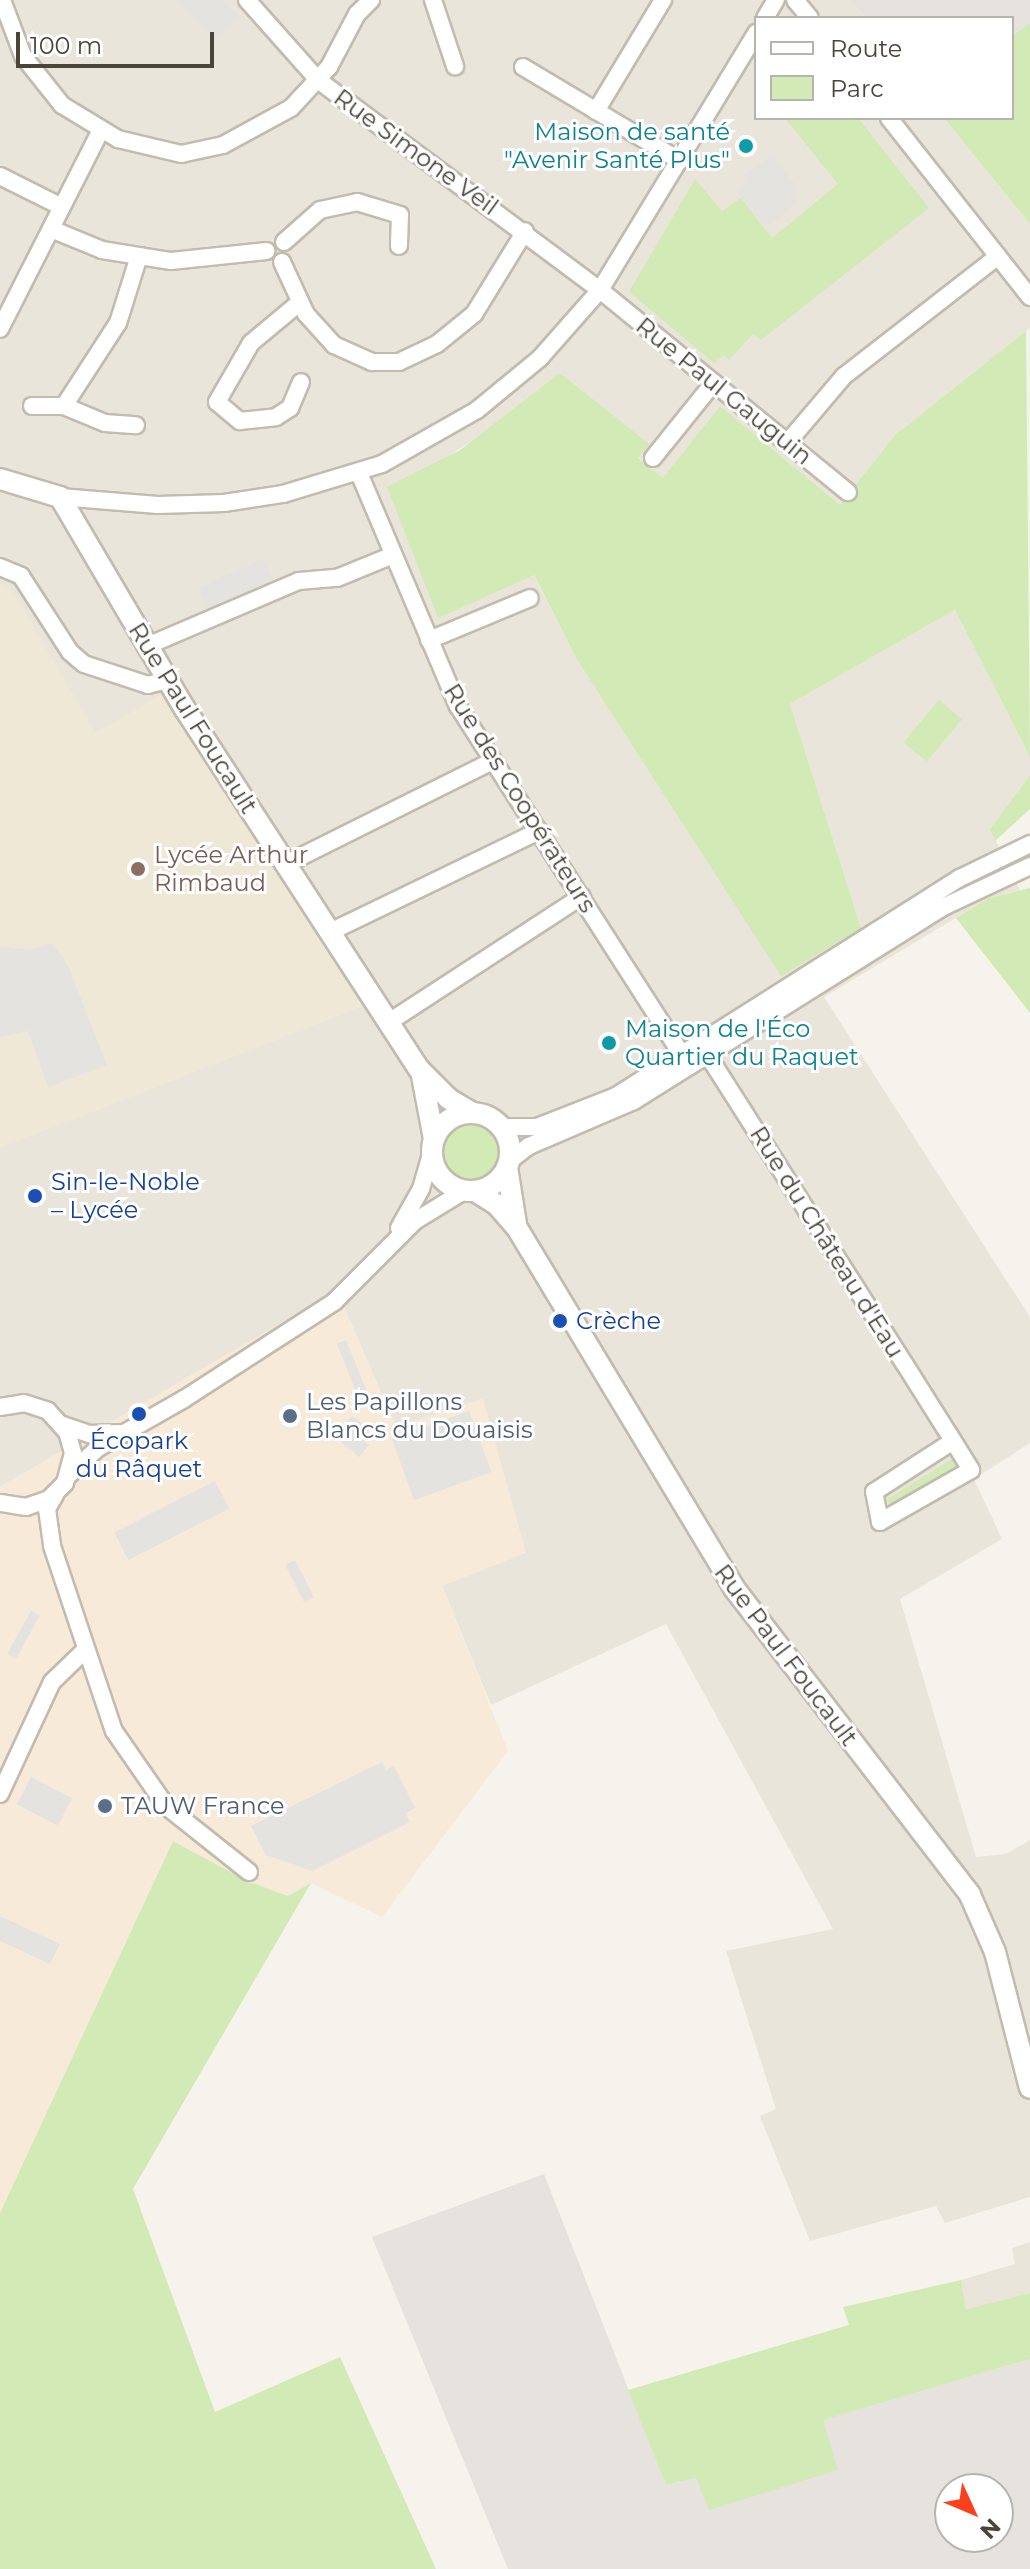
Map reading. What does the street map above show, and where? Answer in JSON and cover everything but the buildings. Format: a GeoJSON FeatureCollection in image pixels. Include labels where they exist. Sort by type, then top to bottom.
{"type":"FeatureCollection","features":[{"type":"Feature","properties":{"kind":"street"},"geometry":{"type":"LineString","coordinates":[[2,0],[16,43],[37,79],[69,111],[100,132],[154,151],[200,152],[267,125],[318,80],[357,14],[371,0]]}},
{"type":"Feature","properties":{"kind":"street","name":"Rue Simone Veil"},"geometry":{"type":"LineString","coordinates":[[247,0],[318,80],[525,231],[600,290]]}},
{"type":"Feature","properties":{"kind":"street"},"geometry":{"type":"LineString","coordinates":[[433,0],[455,66]]}},
{"type":"Feature","properties":{"kind":"street"},"geometry":{"type":"LineString","coordinates":[[596,111],[663,0]]}},
{"type":"Feature","properties":{"kind":"street"},"geometry":{"type":"LineString","coordinates":[[795,0],[808,16]]}},
{"type":"Feature","properties":{"kind":"street"},"geometry":{"type":"LineString","coordinates":[[0,479],[60,497],[158,505],[224,503],[359,473],[432,439],[494,397],[540,358],[600,290],[754,36]]}},
{"type":"Feature","properties":{"kind":"street"},"geometry":{"type":"LineString","coordinates":[[523,67],[680,161]]}},
{"type":"Feature","properties":{"kind":"street"},"geometry":{"type":"LineString","coordinates":[[891,120],[1030,297]]}},
{"type":"Feature","properties":{"kind":"street"},"geometry":{"type":"LineString","coordinates":[[0,329],[100,132]]}},
{"type":"Feature","properties":{"kind":"street"},"geometry":{"type":"LineString","coordinates":[[0,176],[62,207]]}},
{"type":"Feature","properties":{"kind":"street"},"geometry":{"type":"LineString","coordinates":[[51,229],[102,250],[193,262],[266,251],[273,241],[284,242],[320,210],[357,202],[400,215],[399,246]]}},
{"type":"Feature","properties":{"kind":"street"},"geometry":{"type":"LineString","coordinates":[[282,262],[299,303],[322,334],[349,354],[379,363],[407,360],[446,338],[474,314],[525,231]]}},
{"type":"Feature","properties":{"kind":"street"},"geometry":{"type":"LineString","coordinates":[[282,262],[289,254],[284,242]]}},
{"type":"Feature","properties":{"kind":"street"},"geometry":{"type":"LineString","coordinates":[[266,251],[271,261],[282,262]]}},
{"type":"Feature","properties":{"kind":"street"},"geometry":{"type":"LineString","coordinates":[[64,406],[118,323],[139,256]]}},
{"type":"Feature","properties":{"kind":"street"},"geometry":{"type":"LineString","coordinates":[[788,442],[844,376],[998,256]]}},
{"type":"Feature","properties":{"kind":"street","name":"Rue Paul Gauguin"},"geometry":{"type":"LineString","coordinates":[[600,290],[848,492]]}},
{"type":"Feature","properties":{"kind":"street"},"geometry":{"type":"LineString","coordinates":[[299,303],[251,343],[217,402],[240,421],[276,417],[290,408],[301,382]]}},
{"type":"Feature","properties":{"kind":"street"},"geometry":{"type":"LineString","coordinates":[[653,458],[714,382]]}},
{"type":"Feature","properties":{"kind":"street"},"geometry":{"type":"LineString","coordinates":[[32,406],[64,406],[105,423],[136,425]]}},
{"type":"Feature","properties":{"kind":"street","name":"Rue des Coopérateurs"},"geometry":{"type":"LineString","coordinates":[[359,473],[453,698],[686,1060]]}},
{"type":"Feature","properties":{"kind":"street","name":"Rue Paul Foucault"},"geometry":{"type":"LineString","coordinates":[[60,497],[167,680],[419,1069],[443,1094],[472,1113]]}},
{"type":"Feature","properties":{"kind":"street"},"geometry":{"type":"LineString","coordinates":[[147,646],[299,581],[337,578],[393,555]]}},
{"type":"Feature","properties":{"kind":"street"},"geometry":{"type":"LineString","coordinates":[[0,567],[21,576],[70,652],[84,664],[148,685],[167,680]]}},
{"type":"Feature","properties":{"kind":"street"},"geometry":{"type":"LineString","coordinates":[[429,640],[530,598]]}},
{"type":"Feature","properties":{"kind":"street"},"geometry":{"type":"LineString","coordinates":[[286,864],[493,761]]}},
{"type":"Feature","properties":{"kind":"street"},"geometry":{"type":"LineString","coordinates":[[330,932],[539,831]]}},
{"type":"Feature","properties":{"kind":"street"},"geometry":{"type":"LineString","coordinates":[[704,1049],[960,878],[1030,844]]}},
{"type":"Feature","properties":{"kind":"street"},"geometry":{"type":"LineString","coordinates":[[249,1872],[189,1828],[139,1772],[106,1713],[52,1546],[47,1509],[69,1475],[93,1451],[334,1302],[423,1215],[469,1191],[493,1184],[508,1164],[529,1146],[611,1113],[686,1060],[968,892],[1030,866]]}},
{"type":"Feature","properties":{"kind":"street"},"geometry":{"type":"LineString","coordinates":[[389,1022],[582,896]]}},
{"type":"Feature","properties":{"kind":"street","name":"Rue du Château d'Eau"},"geometry":{"type":"LineString","coordinates":[[704,1049],[953,1441],[971,1470],[880,1522],[872,1501],[875,1491],[953,1441]]}},
{"type":"Feature","properties":{"kind":"street"},"geometry":{"type":"LineString","coordinates":[[386,1250],[417,1197],[432,1146],[450,1118],[472,1113],[500,1127],[524,1130],[567,1117],[616,1096],[686,1060]]}},
{"type":"Feature","properties":{"kind":"street","name":"Rue Paul Foucault"},"geometry":{"type":"LineString","coordinates":[[419,1069],[432,1109],[432,1146]]}},
{"type":"Feature","properties":{"kind":"street"},"geometry":{"type":"LineString","coordinates":[[500,1127],[508,1143],[508,1164]]}},
{"type":"Feature","properties":{"kind":"street"},"geometry":{"type":"LineString","coordinates":[[432,1146],[441,1178],[469,1191]]}},
{"type":"Feature","properties":{"kind":"street","name":"Rue Paul Foucault"},"geometry":{"type":"LineString","coordinates":[[508,1164],[517,1228]]}},
{"type":"Feature","properties":{"kind":"street","name":"Rue Paul Foucault"},"geometry":{"type":"LineString","coordinates":[[469,1191],[497,1205],[517,1228],[726,1577],[974,1902],[995,1952],[1030,2088]]}},
{"type":"Feature","properties":{"kind":"street"},"geometry":{"type":"LineString","coordinates":[[0,1407],[32,1404],[63,1425],[96,1435],[133,1429]]}},
{"type":"Feature","properties":{"kind":"street"},"geometry":{"type":"LineString","coordinates":[[63,1425],[73,1453],[69,1475]]}},
{"type":"Feature","properties":{"kind":"street"},"geometry":{"type":"LineString","coordinates":[[3,1505],[34,1506],[55,1495]]}},
{"type":"Feature","properties":{"kind":"street"},"geometry":{"type":"LineString","coordinates":[[3,1505],[30,1516],[52,1546]]}},
{"type":"Feature","properties":{"kind":"street"},"geometry":{"type":"LineString","coordinates":[[0,1794],[52,1682],[85,1650]]}},
{"type":"Feature","properties":{"kind":"shaded area"},"geometry":{"type":"Polygon","coordinates":[[[0,0],[851,0],[863,16],[754,16],[754,120],[946,120],[1030,224],[1030,328],[895,435],[840,506],[720,406],[663,479],[638,457],[648,444],[560,373],[515,411],[431,468],[533,574],[576,658],[681,818],[861,928],[790,704],[955,610],[1030,757],[1030,775],[990,829],[1020,890],[989,898],[824,997],[1030,1317],[1030,1443],[974,1479],[1002,1539],[900,1599],[976,1857],[1006,1854],[1030,1840],[1030,2197],[945,2223],[936,2206],[810,2241],[760,2116],[776,2109],[726,1951],[833,1929],[666,1624],[491,1705],[442,1586],[483,1399],[396,1427],[337,1291],[0,1487],[0,0]]]}},
{"type":"Feature","properties":{"kind":"shaded area"},"geometry":{"type":"Polygon","coordinates":[[[175,0],[222,0],[239,16],[215,40],[175,0]]]}},
{"type":"Feature","properties":{"kind":"shaded area"},"geometry":{"type":"Polygon","coordinates":[[[851,0],[1030,0],[1030,23],[1014,35],[1014,16],[863,16],[851,0]]]}},
{"type":"Feature","properties":{"kind":"shaded area"},"geometry":{"type":"Polygon","coordinates":[[[772,154],[799,189],[792,196],[797,203],[766,228],[736,190],[746,182],[744,176],[772,154]]]}},
{"type":"Feature","properties":{"kind":"shaded area"},"geometry":{"type":"Polygon","coordinates":[[[263,559],[275,586],[211,615],[199,587],[263,559]]]}},
{"type":"Feature","properties":{"kind":"shaded area","name":"Lycée Arthur Rimbaud"},"geometry":{"type":"Polygon","coordinates":[[[0,583],[11,589],[96,733],[161,695],[366,1005],[0,1148],[0,583]]]}},
{"type":"Feature","properties":{"kind":"shaded area"},"geometry":{"type":"Polygon","coordinates":[[[52,943],[69,968],[107,1065],[48,1087],[28,1031],[0,1037],[0,946],[28,950],[52,943]]]}},
{"type":"Feature","properties":{"kind":"shaded area"},"geometry":{"type":"Polygon","coordinates":[[[337,1290],[396,1427],[483,1399],[526,1553],[442,1586],[508,1751],[382,1917],[311,1883],[288,1896],[247,1881],[173,1841],[0,2213],[0,1487],[337,1290]]]}},
{"type":"Feature","properties":{"kind":"shaded area"},"geometry":{"type":"Polygon","coordinates":[[[346,1340],[367,1393],[358,1397],[337,1344],[346,1340]]]}},
{"type":"Feature","properties":{"kind":"shaded area"},"geometry":{"type":"Polygon","coordinates":[[[469,1411],[491,1472],[414,1500],[392,1439],[469,1411]]]}},
{"type":"Feature","properties":{"kind":"shaded area"},"geometry":{"type":"Polygon","coordinates":[[[352,1416],[369,1429],[361,1438],[369,1445],[359,1457],[335,1437],[352,1416]]]}},
{"type":"Feature","properties":{"kind":"shaded area"},"geometry":{"type":"Polygon","coordinates":[[[215,1481],[229,1509],[128,1560],[114,1532],[215,1481]]]}},
{"type":"Feature","properties":{"kind":"shaded area"},"geometry":{"type":"Polygon","coordinates":[[[295,1560],[314,1597],[304,1602],[285,1565],[295,1560]]]}},
{"type":"Feature","properties":{"kind":"shaded area"},"geometry":{"type":"Polygon","coordinates":[[[31,1611],[40,1616],[16,1659],[7,1654],[31,1611]]]}},
{"type":"Feature","properties":{"kind":"shaded area"},"geometry":{"type":"Polygon","coordinates":[[[382,1762],[386,1770],[394,1766],[415,1808],[406,1813],[410,1822],[312,1871],[266,1855],[251,1826],[382,1762]]]}},
{"type":"Feature","properties":{"kind":"shaded area"},"geometry":{"type":"Polygon","coordinates":[[[31,1777],[72,1798],[58,1826],[17,1805],[31,1777]]]}},
{"type":"Feature","properties":{"kind":"shaded area"},"geometry":{"type":"Polygon","coordinates":[[[0,1916],[60,1944],[50,1964],[0,1941],[0,1916]]]}},
{"type":"Feature","properties":{"kind":"shaded area"},"geometry":{"type":"Polygon","coordinates":[[[544,2174],[666,2485],[696,2478],[822,2420],[1030,2359],[1030,2569],[508,2569],[372,2237],[544,2174]]]}},
{"type":"Feature","properties":{"kind":"shaded area"},"geometry":{"type":"Polygon","coordinates":[[[1030,2242],[1030,2293],[966,2309],[961,2280],[1015,2264],[1012,2248],[1030,2242]]]}},
{"type":"Feature","properties":{"kind":"green space"},"geometry":{"type":"Polygon","coordinates":[[[1030,23],[1030,224],[946,120],[1014,120],[1014,35],[1030,23]]]}},
{"type":"Feature","properties":{"kind":"green space"},"geometry":{"type":"Polygon","coordinates":[[[787,120],[860,120],[929,208],[761,340],[753,334],[729,360],[724,355],[714,363],[629,292],[695,179],[722,211],[741,198],[772,238],[838,184],[787,120]]]}},
{"type":"Feature","properties":{"kind":"green space"},"geometry":{"type":"Polygon","coordinates":[[[1026,331],[1030,757],[955,610],[790,704],[861,928],[781,976],[576,658],[534,575],[438,618],[387,487],[460,450],[560,373],[649,444],[638,458],[663,478],[720,406],[840,505],[895,435],[1026,331]]]}},
{"type":"Feature","properties":{"kind":"green space"},"geometry":{"type":"Polygon","coordinates":[[[939,700],[962,719],[927,761],[904,742],[939,700]]]}},
{"type":"Feature","properties":{"kind":"green space"},"geometry":{"type":"Polygon","coordinates":[[[1030,775],[1030,809],[995,841],[990,829],[1030,775]]]}},
{"type":"Feature","properties":{"kind":"green space"},"geometry":{"type":"Polygon","coordinates":[[[1030,888],[1030,1013],[956,918],[989,898],[1030,888]]]}},
{"type":"Feature","properties":{"kind":"green space"},"geometry":{"type":"Polygon","coordinates":[[[470,1122],[491,1131],[500,1152],[491,1173],[470,1182],[449,1173],[440,1152],[449,1131],[470,1122]]]}},
{"type":"Feature","properties":{"kind":"green space"},"geometry":{"type":"Polygon","coordinates":[[[952,1459],[960,1472],[895,1513],[887,1500],[952,1459]]]}},
{"type":"Feature","properties":{"kind":"green space"},"geometry":{"type":"Polygon","coordinates":[[[173,1841],[247,1881],[288,1896],[311,1883],[133,2189],[215,2412],[340,2357],[436,2569],[0,2569],[0,2213],[173,1841]]]}},
{"type":"Feature","properties":{"kind":"green space"},"geometry":{"type":"Polygon","coordinates":[[[961,2280],[966,2309],[1030,2293],[1030,2359],[823,2420],[838,2470],[709,2510],[696,2478],[666,2485],[628,2390],[849,2325],[843,2307],[961,2280]]]}},
{"type":"Feature","properties":{"kind":"place","name":"Maison de santé \"Avenir Santé Plus\""},"geometry":{"type":"Point","coordinates":[746,146]}},
{"type":"Feature","properties":{"kind":"place","name":"Lycée Arthur Rimbaud"},"geometry":{"type":"Point","coordinates":[138,869]}},
{"type":"Feature","properties":{"kind":"place","name":"Maison de l'Éco Quartier du Raquet"},"geometry":{"type":"Point","coordinates":[609,1043]}},
{"type":"Feature","properties":{"kind":"place","name":"Sin-le-Noble – Lycée"},"geometry":{"type":"Point","coordinates":[35,1196]}},
{"type":"Feature","properties":{"kind":"place","name":"Crèche"},"geometry":{"type":"Point","coordinates":[560,1321]}},
{"type":"Feature","properties":{"kind":"place","name":"Écopark du Râquet"},"geometry":{"type":"Point","coordinates":[139,1414]}},
{"type":"Feature","properties":{"kind":"place","name":"Les Papillons Blancs du Douaisis"},"geometry":{"type":"Point","coordinates":[290,1416]}},
{"type":"Feature","properties":{"kind":"place","name":"TAUW France"},"geometry":{"type":"Point","coordinates":[105,1806]}}]}
